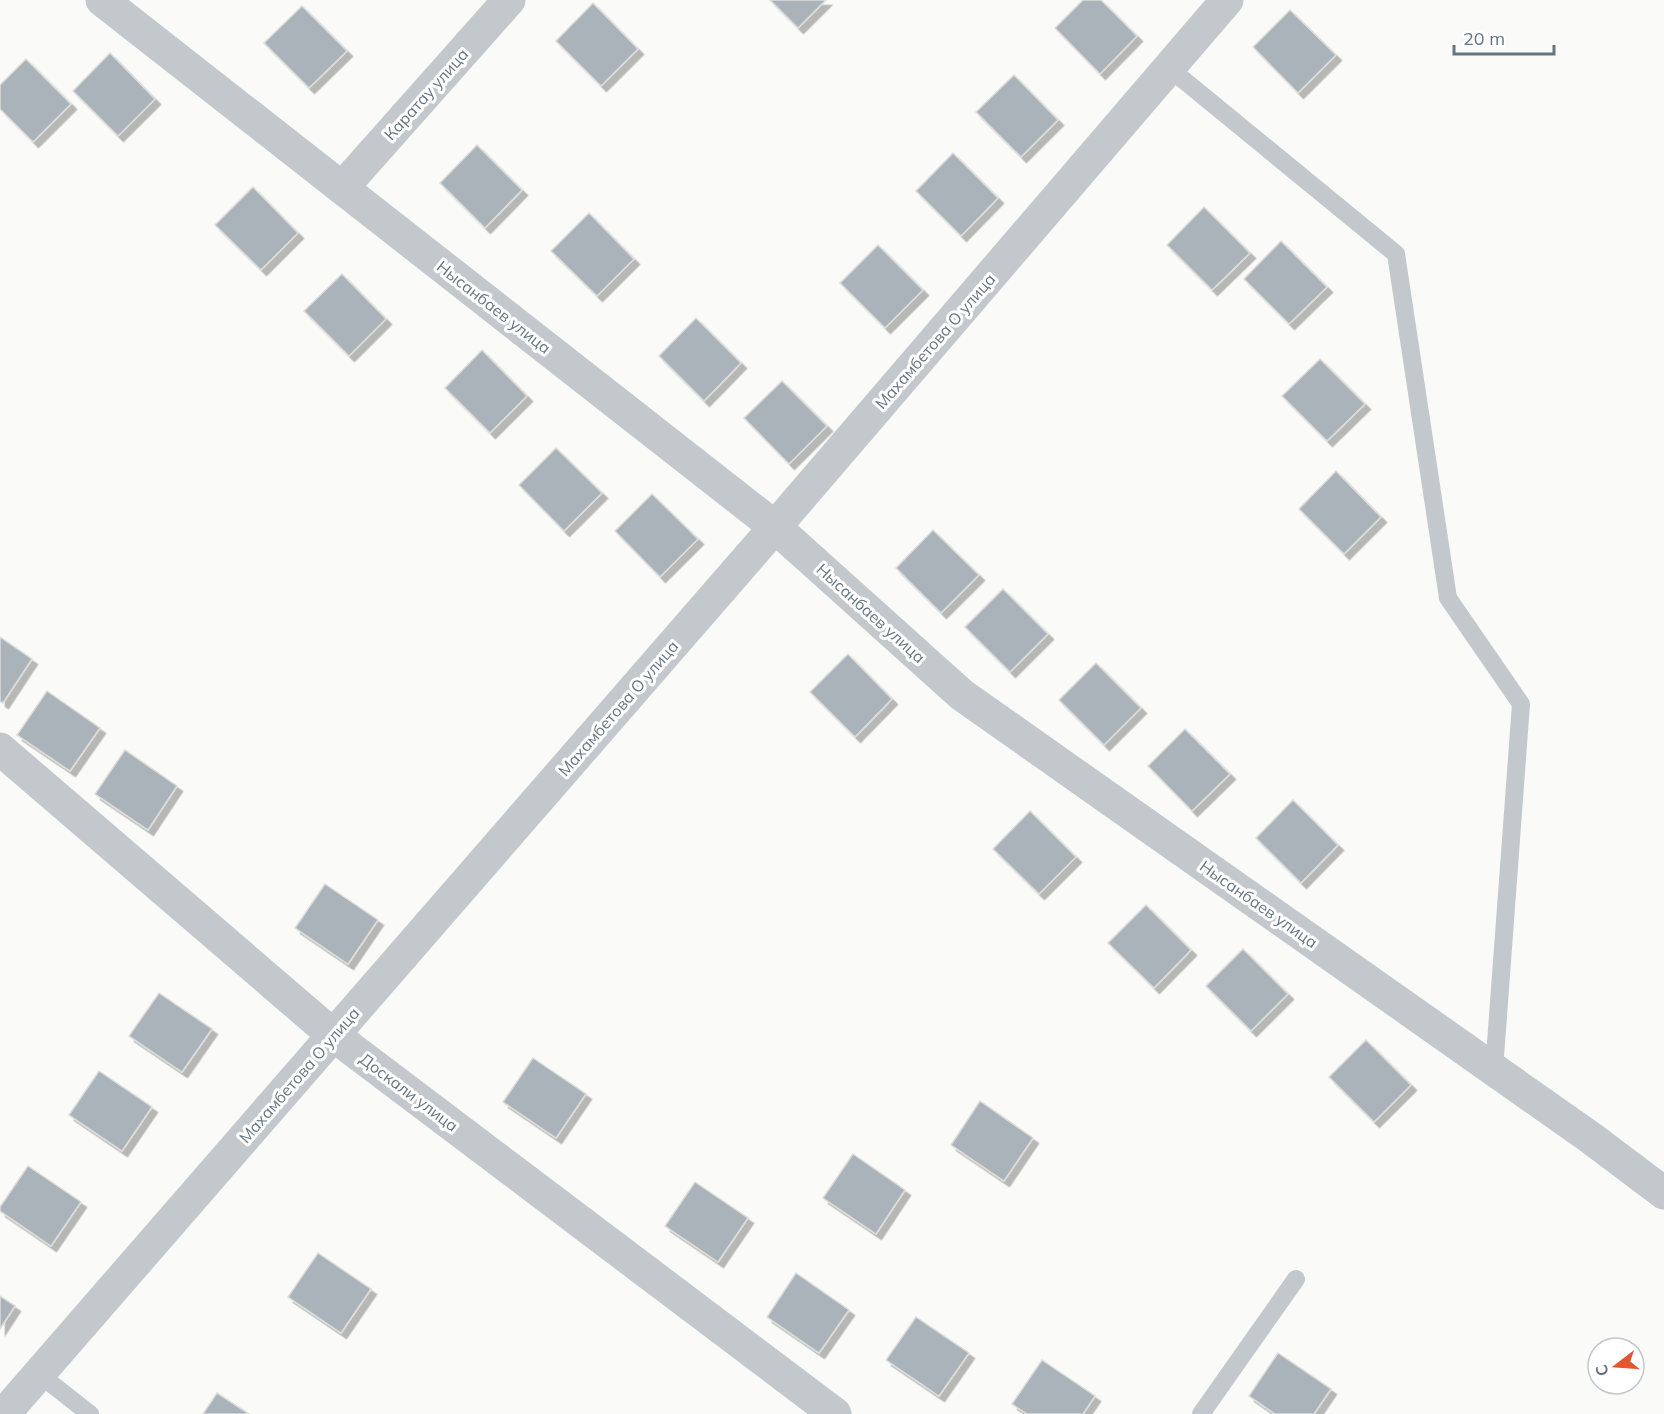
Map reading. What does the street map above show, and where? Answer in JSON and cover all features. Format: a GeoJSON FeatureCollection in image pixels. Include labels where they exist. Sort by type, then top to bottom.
{"type":"FeatureCollection","features":[{"type":"Feature","properties":{"kind":"street","name":"Нысанбаев улица"},"geometry":{"type":"LineString","coordinates":[[102,0],[775,527],[962,695],[1591,1138],[1664,1193]]}},
{"type":"Feature","properties":{"kind":"street","name":"Каратау улица"},"geometry":{"type":"LineString","coordinates":[[342,188],[509,0]]}},
{"type":"Feature","properties":{"kind":"street","name":"Махамбетова О улица"},"geometry":{"type":"LineString","coordinates":[[4,1414],[775,527],[1227,0]]}},
{"type":"Feature","properties":{"kind":"street","name":"Доскали улица"},"geometry":{"type":"LineString","coordinates":[[0,749],[333,1035],[836,1414]]}},
{"type":"Feature","properties":{"kind":"lane"},"geometry":{"type":"LineString","coordinates":[[1169,68],[1396,254],[1448,597],[1521,704],[1494,1070]]}},
{"type":"Feature","properties":{"kind":"lane"},"geometry":{"type":"LineString","coordinates":[[1201,1414],[1296,1279]]}},
{"type":"Feature","properties":{"kind":"lane"},"geometry":{"type":"LineString","coordinates":[[39,1374],[90,1414]]}},
{"type":"Feature","properties":{"kind":"building"},"geometry":{"type":"Polygon","coordinates":[[[770,0],[826,0],[798,28],[770,0]]]}},
{"type":"Feature","properties":{"kind":"building"},"geometry":{"type":"Polygon","coordinates":[[[1083,0],[1101,0],[1137,36],[1100,74],[1055,28],[1083,0]]]}},
{"type":"Feature","properties":{"kind":"building"},"geometry":{"type":"Polygon","coordinates":[[[593,3],[638,49],[601,86],[556,41],[593,3]]]}},
{"type":"Feature","properties":{"kind":"building"},"geometry":{"type":"Polygon","coordinates":[[[302,6],[347,51],[309,88],[264,43],[302,6]]]}},
{"type":"Feature","properties":{"kind":"building"},"geometry":{"type":"Polygon","coordinates":[[[1290,10],[1336,55],[1298,93],[1253,47],[1290,10]]]}},
{"type":"Feature","properties":{"kind":"building"},"geometry":{"type":"Polygon","coordinates":[[[110,53],[155,99],[118,136],[73,91],[110,53]]]}},
{"type":"Feature","properties":{"kind":"building"},"geometry":{"type":"Polygon","coordinates":[[[26,59],[71,104],[33,142],[0,109],[0,85],[26,59]]]}},
{"type":"Feature","properties":{"kind":"building"},"geometry":{"type":"Polygon","coordinates":[[[1014,75],[1058,120],[1021,157],[976,112],[1014,75]]]}},
{"type":"Feature","properties":{"kind":"building"},"geometry":{"type":"Polygon","coordinates":[[[477,145],[522,190],[485,228],[440,183],[477,145]]]}},
{"type":"Feature","properties":{"kind":"building"},"geometry":{"type":"Polygon","coordinates":[[[953,153],[998,198],[961,236],[916,191],[953,153]]]}},
{"type":"Feature","properties":{"kind":"building"},"geometry":{"type":"Polygon","coordinates":[[[253,187],[298,233],[261,270],[215,225],[253,187]]]}},
{"type":"Feature","properties":{"kind":"building"},"geometry":{"type":"Polygon","coordinates":[[[1204,207],[1250,253],[1212,290],[1167,245],[1204,207]]]}},
{"type":"Feature","properties":{"kind":"building"},"geometry":{"type":"Polygon","coordinates":[[[589,213],[634,259],[597,296],[551,251],[589,213]]]}},
{"type":"Feature","properties":{"kind":"building"},"geometry":{"type":"Polygon","coordinates":[[[1281,241],[1327,287],[1289,324],[1244,279],[1281,241]]]}},
{"type":"Feature","properties":{"kind":"building"},"geometry":{"type":"Polygon","coordinates":[[[878,245],[923,290],[885,328],[840,283],[878,245]]]}},
{"type":"Feature","properties":{"kind":"building"},"geometry":{"type":"Polygon","coordinates":[[[342,274],[386,319],[349,356],[304,311],[342,274]]]}},
{"type":"Feature","properties":{"kind":"building"},"geometry":{"type":"Polygon","coordinates":[[[696,318],[741,363],[704,401],[659,356],[696,318]]]}},
{"type":"Feature","properties":{"kind":"building"},"geometry":{"type":"Polygon","coordinates":[[[482,350],[527,396],[490,433],[445,388],[482,350]]]}},
{"type":"Feature","properties":{"kind":"building"},"geometry":{"type":"Polygon","coordinates":[[[1320,359],[1365,404],[1327,441],[1282,396],[1320,359]]]}},
{"type":"Feature","properties":{"kind":"building"},"geometry":{"type":"Polygon","coordinates":[[[782,381],[827,426],[789,464],[744,418],[782,381]]]}},
{"type":"Feature","properties":{"kind":"building"},"geometry":{"type":"Polygon","coordinates":[[[556,448],[602,493],[564,531],[519,485],[556,448]]]}},
{"type":"Feature","properties":{"kind":"building"},"geometry":{"type":"Polygon","coordinates":[[[1336,471],[1381,517],[1344,554],[1299,509],[1336,471]]]}},
{"type":"Feature","properties":{"kind":"building"},"geometry":{"type":"Polygon","coordinates":[[[652,494],[698,539],[660,577],[615,531],[652,494]]]}},
{"type":"Feature","properties":{"kind":"building"},"geometry":{"type":"Polygon","coordinates":[[[933,530],[979,575],[941,613],[896,568],[933,530]]]}},
{"type":"Feature","properties":{"kind":"building"},"geometry":{"type":"Polygon","coordinates":[[[1003,589],[1048,634],[1010,672],[965,627],[1003,589]]]}},
{"type":"Feature","properties":{"kind":"building"},"geometry":{"type":"Polygon","coordinates":[[[0,637],[32,659],[3,703],[0,701],[0,637]]]}},
{"type":"Feature","properties":{"kind":"building"},"geometry":{"type":"Polygon","coordinates":[[[848,654],[892,699],[855,737],[810,692],[848,654]]]}},
{"type":"Feature","properties":{"kind":"building"},"geometry":{"type":"Polygon","coordinates":[[[1096,663],[1141,708],[1104,745],[1059,700],[1096,663]]]}},
{"type":"Feature","properties":{"kind":"building"},"geometry":{"type":"Polygon","coordinates":[[[47,691],[100,728],[70,771],[17,735],[47,691]]]}},
{"type":"Feature","properties":{"kind":"building"},"geometry":{"type":"Polygon","coordinates":[[[1185,729],[1230,774],[1192,811],[1148,766],[1185,729]]]}},
{"type":"Feature","properties":{"kind":"building"},"geometry":{"type":"Polygon","coordinates":[[[125,750],[177,786],[148,830],[95,794],[125,750]]]}},
{"type":"Feature","properties":{"kind":"building"},"geometry":{"type":"Polygon","coordinates":[[[1293,800],[1338,845],[1301,883],[1256,838],[1293,800]]]}},
{"type":"Feature","properties":{"kind":"building"},"geometry":{"type":"Polygon","coordinates":[[[1030,811],[1076,857],[1039,894],[993,849],[1030,811]]]}},
{"type":"Feature","properties":{"kind":"building"},"geometry":{"type":"Polygon","coordinates":[[[325,884],[378,920],[348,964],[295,928],[325,884]]]}},
{"type":"Feature","properties":{"kind":"building"},"geometry":{"type":"Polygon","coordinates":[[[1146,905],[1191,950],[1154,988],[1108,943],[1146,905]]]}},
{"type":"Feature","properties":{"kind":"building"},"geometry":{"type":"Polygon","coordinates":[[[1243,949],[1288,994],[1251,1031],[1206,986],[1243,949]]]}},
{"type":"Feature","properties":{"kind":"building"},"geometry":{"type":"Polygon","coordinates":[[[159,993],[212,1029],[182,1072],[129,1036],[159,993]]]}},
{"type":"Feature","properties":{"kind":"building"},"geometry":{"type":"Polygon","coordinates":[[[1366,1040],[1411,1085],[1374,1122],[1329,1077],[1366,1040]]]}},
{"type":"Feature","properties":{"kind":"building"},"geometry":{"type":"Polygon","coordinates":[[[533,1058],[586,1094],[556,1138],[503,1102],[533,1058]]]}},
{"type":"Feature","properties":{"kind":"building"},"geometry":{"type":"Polygon","coordinates":[[[99,1071],[152,1107],[122,1151],[69,1115],[99,1071]]]}},
{"type":"Feature","properties":{"kind":"building"},"geometry":{"type":"Polygon","coordinates":[[[980,1101],[1033,1138],[1004,1181],[951,1145],[980,1101]]]}},
{"type":"Feature","properties":{"kind":"building"},"geometry":{"type":"Polygon","coordinates":[[[853,1154],[905,1190],[876,1234],[823,1198],[853,1154]]]}},
{"type":"Feature","properties":{"kind":"building"},"geometry":{"type":"Polygon","coordinates":[[[28,1166],[81,1202],[51,1246],[0,1211],[0,1207],[28,1166]]]}},
{"type":"Feature","properties":{"kind":"building"},"geometry":{"type":"Polygon","coordinates":[[[695,1182],[748,1218],[718,1262],[665,1226],[695,1182]]]}},
{"type":"Feature","properties":{"kind":"building"},"geometry":{"type":"Polygon","coordinates":[[[318,1253],[371,1289],[341,1333],[288,1297],[318,1253]]]}},
{"type":"Feature","properties":{"kind":"building"},"geometry":{"type":"Polygon","coordinates":[[[796,1273],[849,1310],[819,1353],[767,1317],[796,1273]]]}},
{"type":"Feature","properties":{"kind":"building"},"geometry":{"type":"Polygon","coordinates":[[[0,1296],[15,1306],[0,1329],[0,1296]]]}},
{"type":"Feature","properties":{"kind":"building"},"geometry":{"type":"Polygon","coordinates":[[[916,1317],[969,1353],[939,1396],[886,1360],[916,1317]]]}},
{"type":"Feature","properties":{"kind":"building"},"geometry":{"type":"Polygon","coordinates":[[[1278,1353],[1331,1389],[1314,1414],[1275,1414],[1249,1396],[1278,1353]]]}},
{"type":"Feature","properties":{"kind":"building"},"geometry":{"type":"Polygon","coordinates":[[[1042,1360],[1095,1396],[1083,1414],[1027,1414],[1012,1404],[1042,1360]]]}},
{"type":"Feature","properties":{"kind":"building"},"geometry":{"type":"Polygon","coordinates":[[[217,1393],[249,1414],[203,1414],[217,1393]]]}}]}
